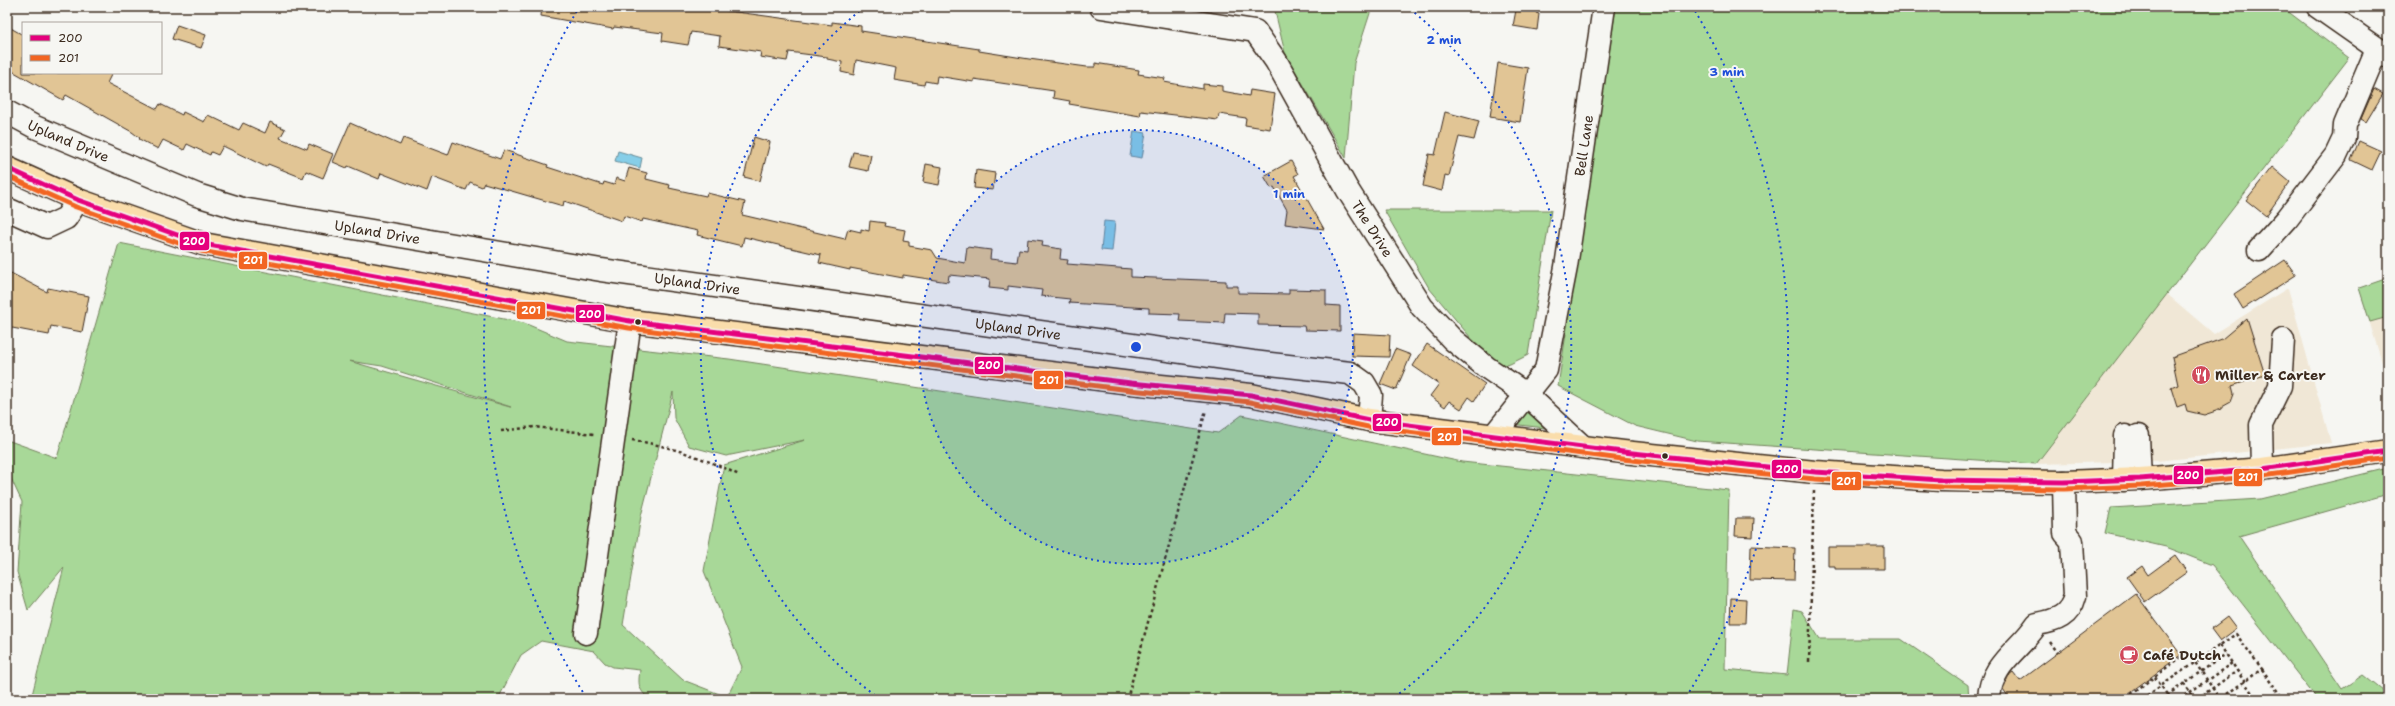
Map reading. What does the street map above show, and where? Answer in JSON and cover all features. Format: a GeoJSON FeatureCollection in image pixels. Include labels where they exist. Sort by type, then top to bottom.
{"type":"FeatureCollection","features":[{"type":"Feature","properties":{"kind":"main road"},"geometry":{"type":"LineString","coordinates":[[7,168],[78,200],[203,244],[630,321],[1251,395],[1369,420],[1582,446],[1815,472],[1941,480],[2064,482],[2132,479],[2262,469],[2388,451]]}},
{"type":"Feature","properties":{"kind":"street","name":"The Drive"},"geometry":{"type":"LineString","coordinates":[[1101,7],[1255,31],[1276,61],[1347,189],[1422,307],[1452,339],[1486,367],[1527,395]]}},
{"type":"Feature","properties":{"kind":"street","name":"Bell Lane"},"geometry":{"type":"LineString","coordinates":[[1494,435],[1546,370],[1566,267],[1604,7]]}},
{"type":"Feature","properties":{"kind":"street"},"geometry":{"type":"LineString","coordinates":[[2259,250],[2287,219],[2336,155],[2344,138],[2345,124],[2382,52],[2318,7]]}},
{"type":"Feature","properties":{"kind":"street","name":"Upland Drive"},"geometry":{"type":"LineString","coordinates":[[7,112],[35,127],[197,195],[242,209],[600,270],[1230,359],[1350,373],[1364,383],[1371,395],[1369,420]]}},
{"type":"Feature","properties":{"kind":"street"},"geometry":{"type":"LineString","coordinates":[[7,209],[47,228],[66,218],[78,200]]}},
{"type":"Feature","properties":{"kind":"street"},"geometry":{"type":"LineString","coordinates":[[586,633],[630,321]]}},
{"type":"Feature","properties":{"kind":"street"},"geometry":{"type":"LineString","coordinates":[[2262,469],[2261,425],[2280,386],[2283,340]]}},
{"type":"Feature","properties":{"kind":"street"},"geometry":{"type":"LineString","coordinates":[[1527,395],[1582,446]]}},
{"type":"Feature","properties":{"kind":"street"},"geometry":{"type":"LineString","coordinates":[[2131,436],[2132,479]]}},
{"type":"Feature","properties":{"kind":"street"},"geometry":{"type":"LineString","coordinates":[[1989,699],[1989,688],[1997,669],[2027,638],[2037,624],[2052,622],[2060,618],[2073,604],[2075,596],[2072,541],[2065,533],[2064,482]]}},
{"type":"Feature","properties":{"kind":"path"},"geometry":{"type":"LineString","coordinates":[[1127,699],[1211,391]]}},
{"type":"Feature","properties":{"kind":"path"},"geometry":{"type":"LineString","coordinates":[[501,431],[534,427],[670,447],[714,463],[739,475]]}},
{"type":"Feature","properties":{"kind":"path"},"geometry":{"type":"LineString","coordinates":[[1810,662],[1815,472]]}},
{"type":"Feature","properties":{"kind":"path"},"geometry":{"type":"LineString","coordinates":[[2142,699],[2236,634],[2283,699]]}},
{"type":"Feature","properties":{"kind":"path"},"geometry":{"type":"LineString","coordinates":[[2220,645],[2256,699]]}},
{"type":"Feature","properties":{"kind":"path"},"geometry":{"type":"LineString","coordinates":[[2131,694],[2188,652],[2220,699],[2262,670]]}},
{"type":"Feature","properties":{"kind":"path"},"geometry":{"type":"LineString","coordinates":[[2162,699],[2226,654]]}},
{"type":"Feature","properties":{"kind":"path"},"geometry":{"type":"LineString","coordinates":[[2180,699],[2232,663]]}},
{"type":"Feature","properties":{"kind":"path"},"geometry":{"type":"LineString","coordinates":[[2184,683],[2196,699],[2237,671]]}},
{"type":"Feature","properties":{"kind":"path"},"geometry":{"type":"LineString","coordinates":[[2155,677],[2170,699]]}},
{"type":"Feature","properties":{"kind":"path"},"geometry":{"type":"LineString","coordinates":[[2270,699],[2279,693]]}},
{"type":"Feature","properties":{"kind":"path"},"geometry":{"type":"LineString","coordinates":[[2202,695],[2204,699]]}},
{"type":"Feature","properties":{"kind":"shaded area"},"geometry":{"type":"Polygon","coordinates":[[[2388,278],[2388,382],[2359,288],[2388,278]]]}},
{"type":"Feature","properties":{"kind":"shaded area"},"geometry":{"type":"Polygon","coordinates":[[[2288,288],[2331,443],[2157,461],[2036,464],[2167,294],[2214,334],[2288,288]]]}},
{"type":"Feature","properties":{"kind":"green space"},"geometry":{"type":"Polygon","coordinates":[[[1274,7],[1372,7],[1354,63],[1346,158],[1285,53],[1274,7]]]}},
{"type":"Feature","properties":{"kind":"green space"},"geometry":{"type":"Polygon","coordinates":[[[1616,7],[2282,7],[2349,58],[2036,464],[1697,441],[1635,426],[1558,386],[1616,7]]]}},
{"type":"Feature","properties":{"kind":"green space"},"geometry":{"type":"Polygon","coordinates":[[[1384,210],[1551,210],[1528,355],[1510,364],[1501,366],[1471,338],[1429,288],[1384,210]]]}},
{"type":"Feature","properties":{"kind":"green space"},"geometry":{"type":"Polygon","coordinates":[[[119,243],[524,323],[567,341],[729,359],[1218,433],[1242,415],[1462,462],[1729,490],[1725,669],[1787,675],[1794,609],[1802,611],[1820,639],[1901,639],[1968,685],[1969,699],[649,699],[640,686],[640,670],[613,667],[605,663],[594,651],[541,641],[521,655],[498,699],[31,699],[64,567],[28,610],[17,572],[22,502],[7,470],[7,440],[57,458],[119,243]],[[349,361],[510,407],[511,407],[382,366],[349,361]],[[673,392],[641,516],[623,625],[683,680],[727,697],[742,667],[704,571],[724,465],[805,440],[726,456],[689,446],[674,418],[673,392]]]}},
{"type":"Feature","properties":{"kind":"green space"},"geometry":{"type":"Polygon","coordinates":[[[2388,278],[2388,317],[2370,322],[2359,288],[2388,278]]]}},
{"type":"Feature","properties":{"kind":"green space"},"geometry":{"type":"Polygon","coordinates":[[[1530,408],[1554,429],[1511,424],[1530,408]]]}},
{"type":"Feature","properties":{"kind":"green space"},"geometry":{"type":"Polygon","coordinates":[[[2388,468],[2388,494],[2239,536],[2342,689],[2363,675],[2388,695],[2388,699],[2317,699],[2212,565],[2166,547],[2105,533],[2111,508],[2260,499],[2388,468]]]}},
{"type":"Feature","properties":{"kind":"water"},"geometry":{"type":"Polygon","coordinates":[[[1134,131],[1146,133],[1142,158],[1130,156],[1134,131]]]}},
{"type":"Feature","properties":{"kind":"water"},"geometry":{"type":"Polygon","coordinates":[[[618,151],[642,158],[640,168],[615,161],[618,151]]]}},
{"type":"Feature","properties":{"kind":"water"},"geometry":{"type":"Polygon","coordinates":[[[1104,221],[1115,222],[1112,251],[1101,250],[1104,221]]]}},
{"type":"Feature","properties":{"kind":"building"},"geometry":{"type":"Polygon","coordinates":[[[542,7],[714,7],[714,9],[832,25],[832,22],[861,26],[861,31],[979,49],[979,51],[1029,59],[1087,67],[1095,67],[1095,63],[1139,70],[1138,74],[1165,78],[1164,82],[1203,89],[1203,84],[1222,86],[1222,91],[1249,96],[1250,90],[1275,94],[1270,129],[1245,125],[1246,118],[1219,114],[1218,120],[1141,111],[1140,116],[1069,104],[1070,101],[1053,98],[1054,91],[974,79],[974,82],[937,76],[936,83],[925,81],[924,85],[894,80],[896,68],[856,60],[854,75],[841,72],[842,62],[827,59],[827,57],[789,52],[787,61],[760,57],[761,52],[719,46],[720,36],[691,32],[688,45],[662,41],[663,33],[614,27],[613,29],[541,16],[542,7]]]}},
{"type":"Feature","properties":{"kind":"building"},"geometry":{"type":"Polygon","coordinates":[[[1521,7],[1537,7],[1536,13],[1539,14],[1537,30],[1513,26],[1516,10],[1520,11],[1521,7]]]}},
{"type":"Feature","properties":{"kind":"building"},"geometry":{"type":"Polygon","coordinates":[[[177,25],[206,35],[201,48],[172,39],[177,25]]]}},
{"type":"Feature","properties":{"kind":"building"},"geometry":{"type":"Polygon","coordinates":[[[7,26],[22,34],[22,74],[112,74],[107,83],[157,109],[160,104],[182,115],[183,112],[204,122],[208,115],[239,130],[243,123],[265,133],[270,122],[285,129],[280,138],[307,149],[309,144],[333,154],[323,178],[306,171],[303,178],[268,164],[266,167],[223,146],[218,155],[211,152],[210,155],[187,144],[184,150],[163,140],[158,149],[139,139],[140,138],[132,132],[66,95],[63,100],[7,68],[7,26]]]}},
{"type":"Feature","properties":{"kind":"building"},"geometry":{"type":"Polygon","coordinates":[[[1498,63],[1528,68],[1520,122],[1490,117],[1498,63]]]}},
{"type":"Feature","properties":{"kind":"building"},"geometry":{"type":"Polygon","coordinates":[[[2374,89],[2383,94],[2366,122],[2361,119],[2374,89]]]}},
{"type":"Feature","properties":{"kind":"building"},"geometry":{"type":"Polygon","coordinates":[[[1445,112],[1479,121],[1474,140],[1459,137],[1449,176],[1445,175],[1442,191],[1423,186],[1429,154],[1435,155],[1445,112]]]}},
{"type":"Feature","properties":{"kind":"building"},"geometry":{"type":"Polygon","coordinates":[[[350,123],[400,145],[403,138],[448,155],[453,142],[500,159],[504,150],[548,165],[547,167],[603,185],[604,182],[614,185],[616,178],[625,181],[629,168],[647,173],[646,179],[670,185],[669,188],[706,196],[707,193],[745,202],[742,215],[845,239],[848,229],[861,232],[861,229],[869,231],[870,221],[885,223],[884,226],[905,230],[903,240],[909,241],[909,246],[932,250],[937,258],[965,263],[967,247],[991,250],[990,259],[1017,262],[1019,249],[1027,250],[1028,239],[1043,241],[1042,246],[1061,249],[1060,259],[1068,260],[1067,264],[1131,269],[1131,277],[1226,281],[1226,286],[1238,286],[1238,293],[1289,294],[1289,289],[1326,290],[1326,305],[1340,306],[1340,331],[1305,330],[1304,326],[1258,325],[1258,314],[1225,313],[1224,323],[1179,321],[1180,314],[1149,313],[1149,308],[1069,303],[1070,299],[1041,296],[1042,290],[1008,286],[1008,290],[989,288],[990,279],[949,275],[948,282],[903,275],[903,278],[850,268],[850,270],[819,263],[821,255],[744,237],[742,246],[697,235],[698,231],[643,219],[642,222],[624,216],[622,221],[564,201],[563,206],[484,183],[482,187],[470,182],[466,190],[432,177],[427,191],[381,173],[379,179],[348,166],[347,168],[333,162],[350,123]]]}},
{"type":"Feature","properties":{"kind":"building"},"geometry":{"type":"Polygon","coordinates":[[[754,137],[770,142],[760,181],[744,177],[754,137]]]}},
{"type":"Feature","properties":{"kind":"building"},"geometry":{"type":"Polygon","coordinates":[[[2359,141],[2381,151],[2372,170],[2351,160],[2359,141]]]}},
{"type":"Feature","properties":{"kind":"building"},"geometry":{"type":"Polygon","coordinates":[[[853,152],[871,155],[868,171],[849,167],[853,152]]]}},
{"type":"Feature","properties":{"kind":"building"},"geometry":{"type":"Polygon","coordinates":[[[1291,161],[1298,174],[1294,176],[1324,229],[1285,224],[1287,210],[1274,187],[1271,188],[1264,176],[1291,161]]]}},
{"type":"Feature","properties":{"kind":"building"},"geometry":{"type":"Polygon","coordinates":[[[926,164],[942,167],[939,185],[923,182],[926,164]]]}},
{"type":"Feature","properties":{"kind":"building"},"geometry":{"type":"Polygon","coordinates":[[[2272,167],[2290,182],[2266,216],[2246,200],[2272,167]]]}},
{"type":"Feature","properties":{"kind":"building"},"geometry":{"type":"Polygon","coordinates":[[[976,170],[995,173],[993,190],[974,188],[976,170]]]}},
{"type":"Feature","properties":{"kind":"building"},"geometry":{"type":"Polygon","coordinates":[[[2285,260],[2296,275],[2243,309],[2234,294],[2285,260]]]}},
{"type":"Feature","properties":{"kind":"building"},"geometry":{"type":"Polygon","coordinates":[[[7,271],[47,292],[48,288],[89,296],[82,332],[51,326],[49,335],[7,327],[7,271]]]}},
{"type":"Feature","properties":{"kind":"building","name":"Miller & Carter"},"geometry":{"type":"Polygon","coordinates":[[[2247,318],[2265,375],[2232,386],[2234,394],[2231,402],[2222,407],[2222,409],[2204,415],[2187,411],[2185,404],[2177,407],[2171,388],[2178,385],[2172,357],[2222,339],[2247,318]]]}},
{"type":"Feature","properties":{"kind":"building"},"geometry":{"type":"Polygon","coordinates":[[[1353,333],[1390,335],[1389,357],[1352,356],[1353,333]]]}},
{"type":"Feature","properties":{"kind":"building"},"geometry":{"type":"Polygon","coordinates":[[[1427,344],[1485,384],[1474,401],[1469,397],[1461,409],[1449,401],[1445,407],[1430,396],[1439,384],[1413,366],[1427,344]]]}},
{"type":"Feature","properties":{"kind":"building"},"geometry":{"type":"Polygon","coordinates":[[[1395,349],[1411,355],[1396,390],[1380,384],[1395,349]]]}},
{"type":"Feature","properties":{"kind":"building"},"geometry":{"type":"Polygon","coordinates":[[[1736,518],[1754,518],[1753,537],[1735,536],[1736,518]]]}},
{"type":"Feature","properties":{"kind":"building"},"geometry":{"type":"Polygon","coordinates":[[[1751,546],[1795,548],[1794,581],[1750,580],[1751,546]]]}},
{"type":"Feature","properties":{"kind":"building"},"geometry":{"type":"Polygon","coordinates":[[[1828,547],[1884,547],[1884,569],[1835,569],[1835,566],[1828,566],[1828,547]]]}},
{"type":"Feature","properties":{"kind":"building"},"geometry":{"type":"Polygon","coordinates":[[[2175,555],[2187,572],[2145,602],[2127,577],[2142,566],[2148,575],[2175,555]]]}},
{"type":"Feature","properties":{"kind":"building"},"geometry":{"type":"Polygon","coordinates":[[[2136,594],[2181,655],[2121,699],[2010,699],[2003,689],[2010,674],[2013,672],[2020,681],[2136,594]]]}},
{"type":"Feature","properties":{"kind":"building"},"geometry":{"type":"Polygon","coordinates":[[[1731,598],[1746,599],[1745,623],[1730,623],[1731,598]]]}},
{"type":"Feature","properties":{"kind":"building"},"geometry":{"type":"Polygon","coordinates":[[[2227,617],[2236,629],[2220,641],[2211,629],[2227,617]]]}},
{"type":"Feature","properties":{"kind":"transit line","name":"200"},"geometry":{"type":"LineString","coordinates":[[7,168],[78,200],[203,244],[630,321],[1131,383],[1251,395],[1369,420],[1623,452],[1815,472],[1941,480],[2064,482],[2140,479],[2262,469],[2388,451]]}},
{"type":"Feature","properties":{"kind":"transit line","name":"201"},"geometry":{"type":"LineString","coordinates":[[7,176],[76,207],[201,251],[629,328],[1130,390],[1250,402],[1368,427],[1622,459],[1815,479],[1941,487],[2064,489],[2141,486],[2263,476],[2388,458]]}},
{"type":"Feature","properties":{"kind":"place","name":"Miller & Carter"},"geometry":{"type":"Point","coordinates":[2201,375]}},
{"type":"Feature","properties":{"kind":"place","name":"Café Dutch"},"geometry":{"type":"Point","coordinates":[2129,655]}}]}
